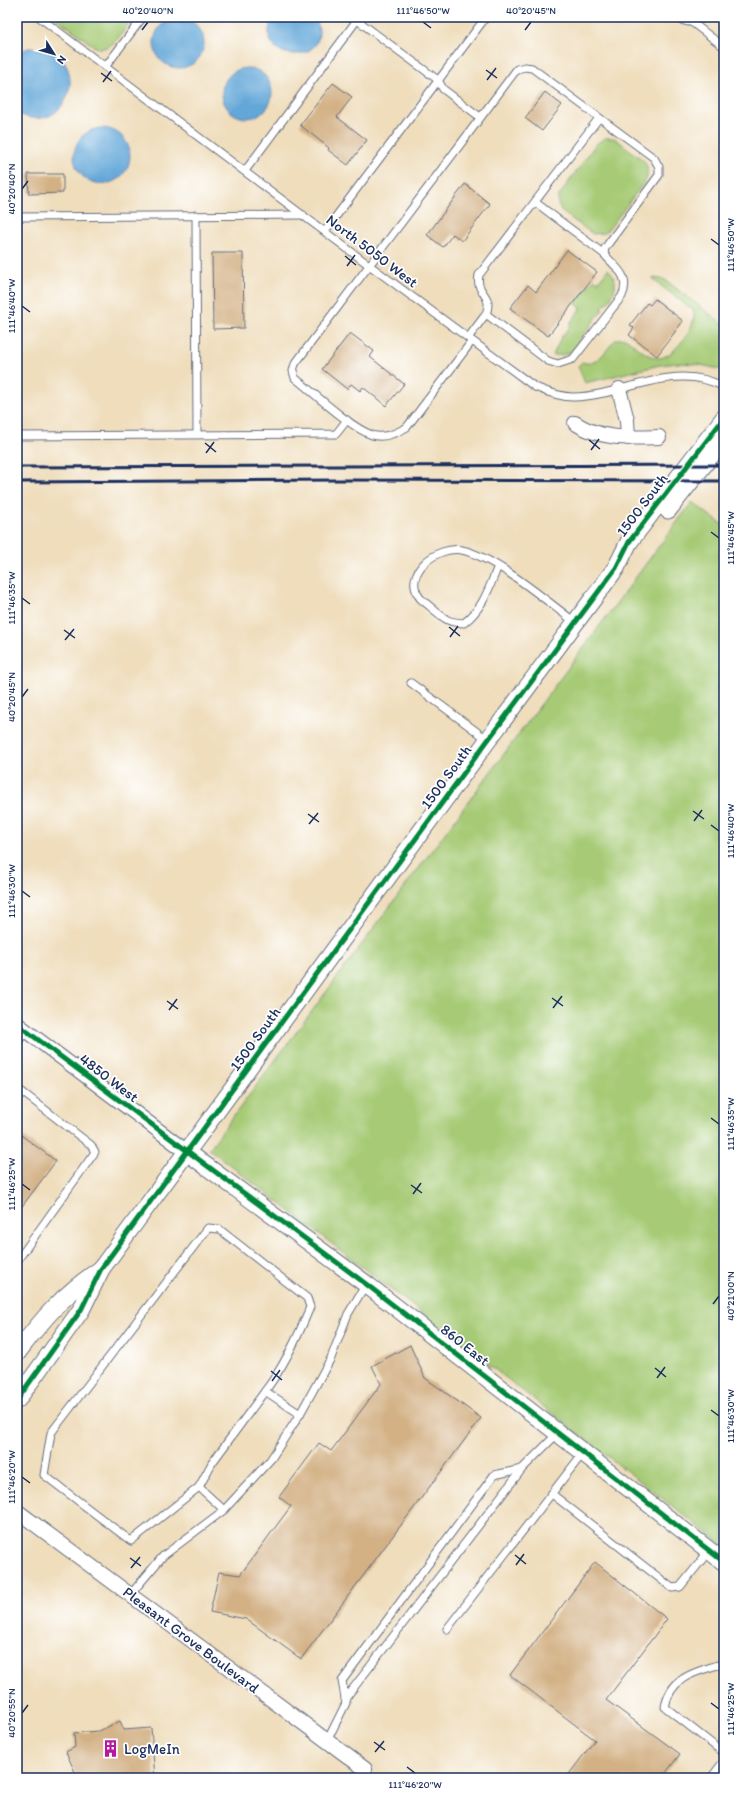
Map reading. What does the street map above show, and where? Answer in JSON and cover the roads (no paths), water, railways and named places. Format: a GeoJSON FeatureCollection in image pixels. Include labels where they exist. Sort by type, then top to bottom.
{"type":"FeatureCollection","features":[{"type":"Feature","properties":{"kind":"street"},"geometry":{"type":"LineString","coordinates":[[619,389],[627,420],[628,438]]}},
{"type":"Feature","properties":{"kind":"street","name":"1500 South"},"geometry":{"type":"LineString","coordinates":[[616,568],[629,542],[724,418]]}},
{"type":"Feature","properties":{"kind":"street"},"geometry":{"type":"LineString","coordinates":[[575,423],[601,435],[628,438],[659,437]]}},
{"type":"Feature","properties":{"kind":"street","name":"1500 South"},"geometry":{"type":"LineString","coordinates":[[187,1152],[575,622],[616,568],[638,548],[724,439]]}},
{"type":"Feature","properties":{"kind":"street","name":"4850 West"},"geometry":{"type":"LineString","coordinates":[[22,1027],[187,1152]]}},
{"type":"Feature","properties":{"kind":"street"},"geometry":{"type":"LineString","coordinates":[[17,1400],[81,1310],[101,1269],[187,1152]]}},
{"type":"Feature","properties":{"kind":"street","name":"860 East"},"geometry":{"type":"LineString","coordinates":[[187,1152],[366,1284],[724,1562]]}},
{"type":"Feature","properties":{"kind":"street"},"geometry":{"type":"LineString","coordinates":[[17,1353],[47,1314],[59,1302],[86,1279],[101,1269]]}},
{"type":"Feature","properties":{"kind":"street","name":"Pleasant Grove Boulevard"},"geometry":{"type":"LineString","coordinates":[[17,1511],[365,1769]]}},
{"type":"Feature","properties":{"kind":"lane","name":"North 5050 West"},"geometry":{"type":"LineString","coordinates":[[39,17],[369,265],[535,387],[555,395],[573,397],[591,395],[668,377],[688,376],[704,379],[724,387]]}},
{"type":"Feature","properties":{"kind":"lane"},"geometry":{"type":"LineString","coordinates":[[106,66],[143,17]]}},
{"type":"Feature","properties":{"kind":"lane"},"geometry":{"type":"LineString","coordinates":[[325,231],[486,17]]}},
{"type":"Feature","properties":{"kind":"lane"},"geometry":{"type":"LineString","coordinates":[[670,17],[692,23]]}},
{"type":"Feature","properties":{"kind":"lane"},"geometry":{"type":"LineString","coordinates":[[684,17],[724,47]]}},
{"type":"Feature","properties":{"kind":"lane"},"geometry":{"type":"LineString","coordinates":[[245,171],[355,18],[438,80],[443,89],[480,117]]}},
{"type":"Feature","properties":{"kind":"lane"},"geometry":{"type":"LineString","coordinates":[[599,118],[479,275],[478,283],[489,300],[489,307],[486,314],[470,339],[406,426],[396,433],[384,436],[372,436],[347,420],[295,378],[293,371],[295,364],[517,69],[525,67],[532,68],[654,158],[659,167],[659,176],[605,248],[604,254]]}},
{"type":"Feature","properties":{"kind":"lane"},"geometry":{"type":"LineString","coordinates":[[486,314],[548,361],[558,364],[573,359],[626,289],[625,281],[622,275],[604,254],[535,202]]}},
{"type":"Feature","properties":{"kind":"lane"},"geometry":{"type":"LineString","coordinates":[[17,216],[303,215]]}},
{"type":"Feature","properties":{"kind":"lane"},"geometry":{"type":"LineString","coordinates":[[196,216],[197,434]]}},
{"type":"Feature","properties":{"kind":"lane"},"geometry":{"type":"LineString","coordinates":[[17,436],[336,434],[347,420]]}},
{"type":"Feature","properties":{"kind":"lane"},"geometry":{"type":"LineString","coordinates":[[498,566],[482,604],[464,623],[449,622],[420,598],[416,588],[416,576],[421,566],[434,555],[447,551],[460,550],[477,555],[498,566],[575,622]]}},
{"type":"Feature","properties":{"kind":"lane"},"geometry":{"type":"LineString","coordinates":[[411,683],[488,740]]}},
{"type":"Feature","properties":{"kind":"lane"},"geometry":{"type":"LineString","coordinates":[[17,1043],[22,1027]]}},
{"type":"Feature","properties":{"kind":"lane"},"geometry":{"type":"LineString","coordinates":[[17,1088],[86,1140],[95,1152],[17,1261]]}},
{"type":"Feature","properties":{"kind":"lane"},"geometry":{"type":"LineString","coordinates":[[208,1228],[219,1229],[307,1298],[310,1307],[298,1338],[279,1373],[265,1391],[212,1463],[199,1487],[131,1541],[44,1475],[52,1433],[208,1228]]}},
{"type":"Feature","properties":{"kind":"lane"},"geometry":{"type":"LineString","coordinates":[[130,1595],[163,1556],[224,1510],[271,1459],[300,1414],[331,1358],[348,1314],[366,1284]]}},
{"type":"Feature","properties":{"kind":"lane"},"geometry":{"type":"LineString","coordinates":[[265,1391],[300,1414]]}},
{"type":"Feature","properties":{"kind":"lane"},"geometry":{"type":"LineString","coordinates":[[345,1699],[522,1469],[558,1433]]}},
{"type":"Feature","properties":{"kind":"lane"},"geometry":{"type":"LineString","coordinates":[[447,1629],[584,1453]]}},
{"type":"Feature","properties":{"kind":"lane"},"geometry":{"type":"LineString","coordinates":[[327,1742],[346,1703],[342,1681],[494,1475],[522,1469]]}},
{"type":"Feature","properties":{"kind":"lane"},"geometry":{"type":"LineString","coordinates":[[199,1487],[224,1510]]}},
{"type":"Feature","properties":{"kind":"lane"},"geometry":{"type":"LineString","coordinates":[[552,1494],[672,1588],[680,1587],[709,1551]]}},
{"type":"Feature","properties":{"kind":"lane"},"geometry":{"type":"LineString","coordinates":[[724,1663],[688,1675],[676,1683],[667,1697],[665,1707],[724,1752]]}},
{"type":"Feature","properties":{"kind":"lane"},"geometry":{"type":"LineString","coordinates":[[711,1778],[724,1761]]}},
{"type":"Feature","properties":{"kind":"water"},"geometry":{"type":"Polygon","coordinates":[[[273,17],[315,17],[319,33],[315,45],[306,52],[294,54],[282,52],[273,45],[269,33],[273,17]]]}},
{"type":"Feature","properties":{"kind":"water"},"geometry":{"type":"Polygon","coordinates":[[[179,18],[193,22],[200,29],[204,43],[200,57],[193,64],[179,68],[165,64],[158,57],[154,43],[158,29],[165,22],[179,18]]]}},
{"type":"Feature","properties":{"kind":"water"},"geometry":{"type":"Polygon","coordinates":[[[28,48],[50,51],[63,61],[70,75],[69,91],[63,105],[51,115],[36,118],[17,113],[17,53],[28,48]]]}},
{"type":"Feature","properties":{"kind":"water"},"geometry":{"type":"Polygon","coordinates":[[[247,68],[261,72],[268,79],[272,93],[268,107],[261,114],[247,118],[233,114],[226,107],[222,93],[226,79],[233,72],[247,68]]]}},
{"type":"Feature","properties":{"kind":"water"},"geometry":{"type":"Polygon","coordinates":[[[96,128],[108,128],[118,132],[126,140],[130,150],[130,162],[126,172],[118,180],[108,184],[96,184],[86,180],[78,172],[74,162],[74,150],[78,140],[86,132],[96,128]]]}},
{"type":"Feature","properties":{"kind":"railway"},"geometry":{"type":"LineString","coordinates":[[17,467],[724,465]]}},
{"type":"Feature","properties":{"kind":"railway"},"geometry":{"type":"LineString","coordinates":[[17,482],[342,480],[724,481]]}},
{"type":"Feature","properties":{"kind":"place","name":"LogMeIn"},"geometry":{"type":"Point","coordinates":[111,1749]}}]}
